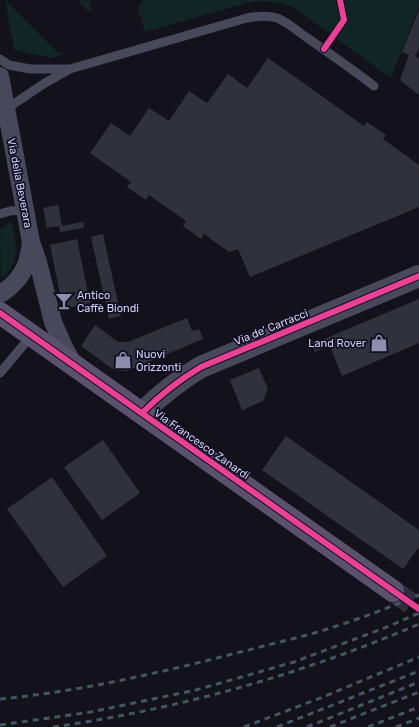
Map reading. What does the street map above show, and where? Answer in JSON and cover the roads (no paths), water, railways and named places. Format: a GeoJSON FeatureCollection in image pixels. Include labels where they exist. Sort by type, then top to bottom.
{"type":"FeatureCollection","features":[{"type":"Feature","properties":{"kind":"main road","name":"Via Francesco Zanardi"},"geometry":{"type":"LineString","coordinates":[[0,313],[393,591]]}},
{"type":"Feature","properties":{"kind":"street","name":"Via della Beverara"},"geometry":{"type":"LineString","coordinates":[[0,76],[31,242],[42,276],[53,322],[64,347],[75,366]]}},
{"type":"Feature","properties":{"kind":"street","name":"Via della Beverara"},"geometry":{"type":"LineString","coordinates":[[0,294],[10,287],[26,265],[31,242]]}},
{"type":"Feature","properties":{"kind":"street","name":"Via de' Carracci"},"geometry":{"type":"LineString","coordinates":[[142,413],[167,389],[201,367],[419,276]]}},
{"type":"Feature","properties":{"kind":"lane"},"geometry":{"type":"LineString","coordinates":[[6,109],[45,83],[70,70],[258,16],[269,16],[287,24],[374,86]]}},
{"type":"Feature","properties":{"kind":"lane"},"geometry":{"type":"LineString","coordinates":[[0,59],[9,65],[30,69],[70,70]]}},
{"type":"Feature","properties":{"kind":"lane"},"geometry":{"type":"LineString","coordinates":[[0,214],[10,211],[25,210]]}},
{"type":"Feature","properties":{"kind":"lane"},"geometry":{"type":"LineString","coordinates":[[0,373],[32,335]]}},
{"type":"Feature","properties":{"kind":"tunnel"},"geometry":{"type":"LineString","coordinates":[[393,591],[419,609]]}},
{"type":"Feature","properties":{"kind":"railway"},"geometry":{"type":"LineString","coordinates":[[0,699],[82,688],[190,665],[311,634],[366,616],[419,595]]}},
{"type":"Feature","properties":{"kind":"railway"},"geometry":{"type":"LineString","coordinates":[[0,725],[91,712],[196,690],[294,662],[387,627],[419,613]]}},
{"type":"Feature","properties":{"kind":"railway"},"geometry":{"type":"LineString","coordinates":[[53,727],[147,710],[240,688],[331,659],[419,624]]}},
{"type":"Feature","properties":{"kind":"railway"},"geometry":{"type":"LineString","coordinates":[[244,727],[323,697],[419,657]]}},
{"type":"Feature","properties":{"kind":"railway"},"geometry":{"type":"LineString","coordinates":[[277,727],[419,671]]}},
{"type":"Feature","properties":{"kind":"railway"},"geometry":{"type":"LineString","coordinates":[[307,727],[419,682]]}},
{"type":"Feature","properties":{"kind":"railway"},"geometry":{"type":"LineString","coordinates":[[330,727],[419,692]]}},
{"type":"Feature","properties":{"kind":"railway"},"geometry":{"type":"LineString","coordinates":[[368,727],[419,707]]}},
{"type":"Feature","properties":{"kind":"railway"},"geometry":{"type":"LineString","coordinates":[[396,727],[419,718]]}},
{"type":"Feature","properties":{"kind":"place","name":"Antico Caffè Biondi"},"geometry":{"type":"Point","coordinates":[64,301]}},
{"type":"Feature","properties":{"kind":"place","name":"Land Rover"},"geometry":{"type":"Point","coordinates":[379,343]}},
{"type":"Feature","properties":{"kind":"place","name":"Nuovi Orizzonti"},"geometry":{"type":"Point","coordinates":[123,360]}}]}
